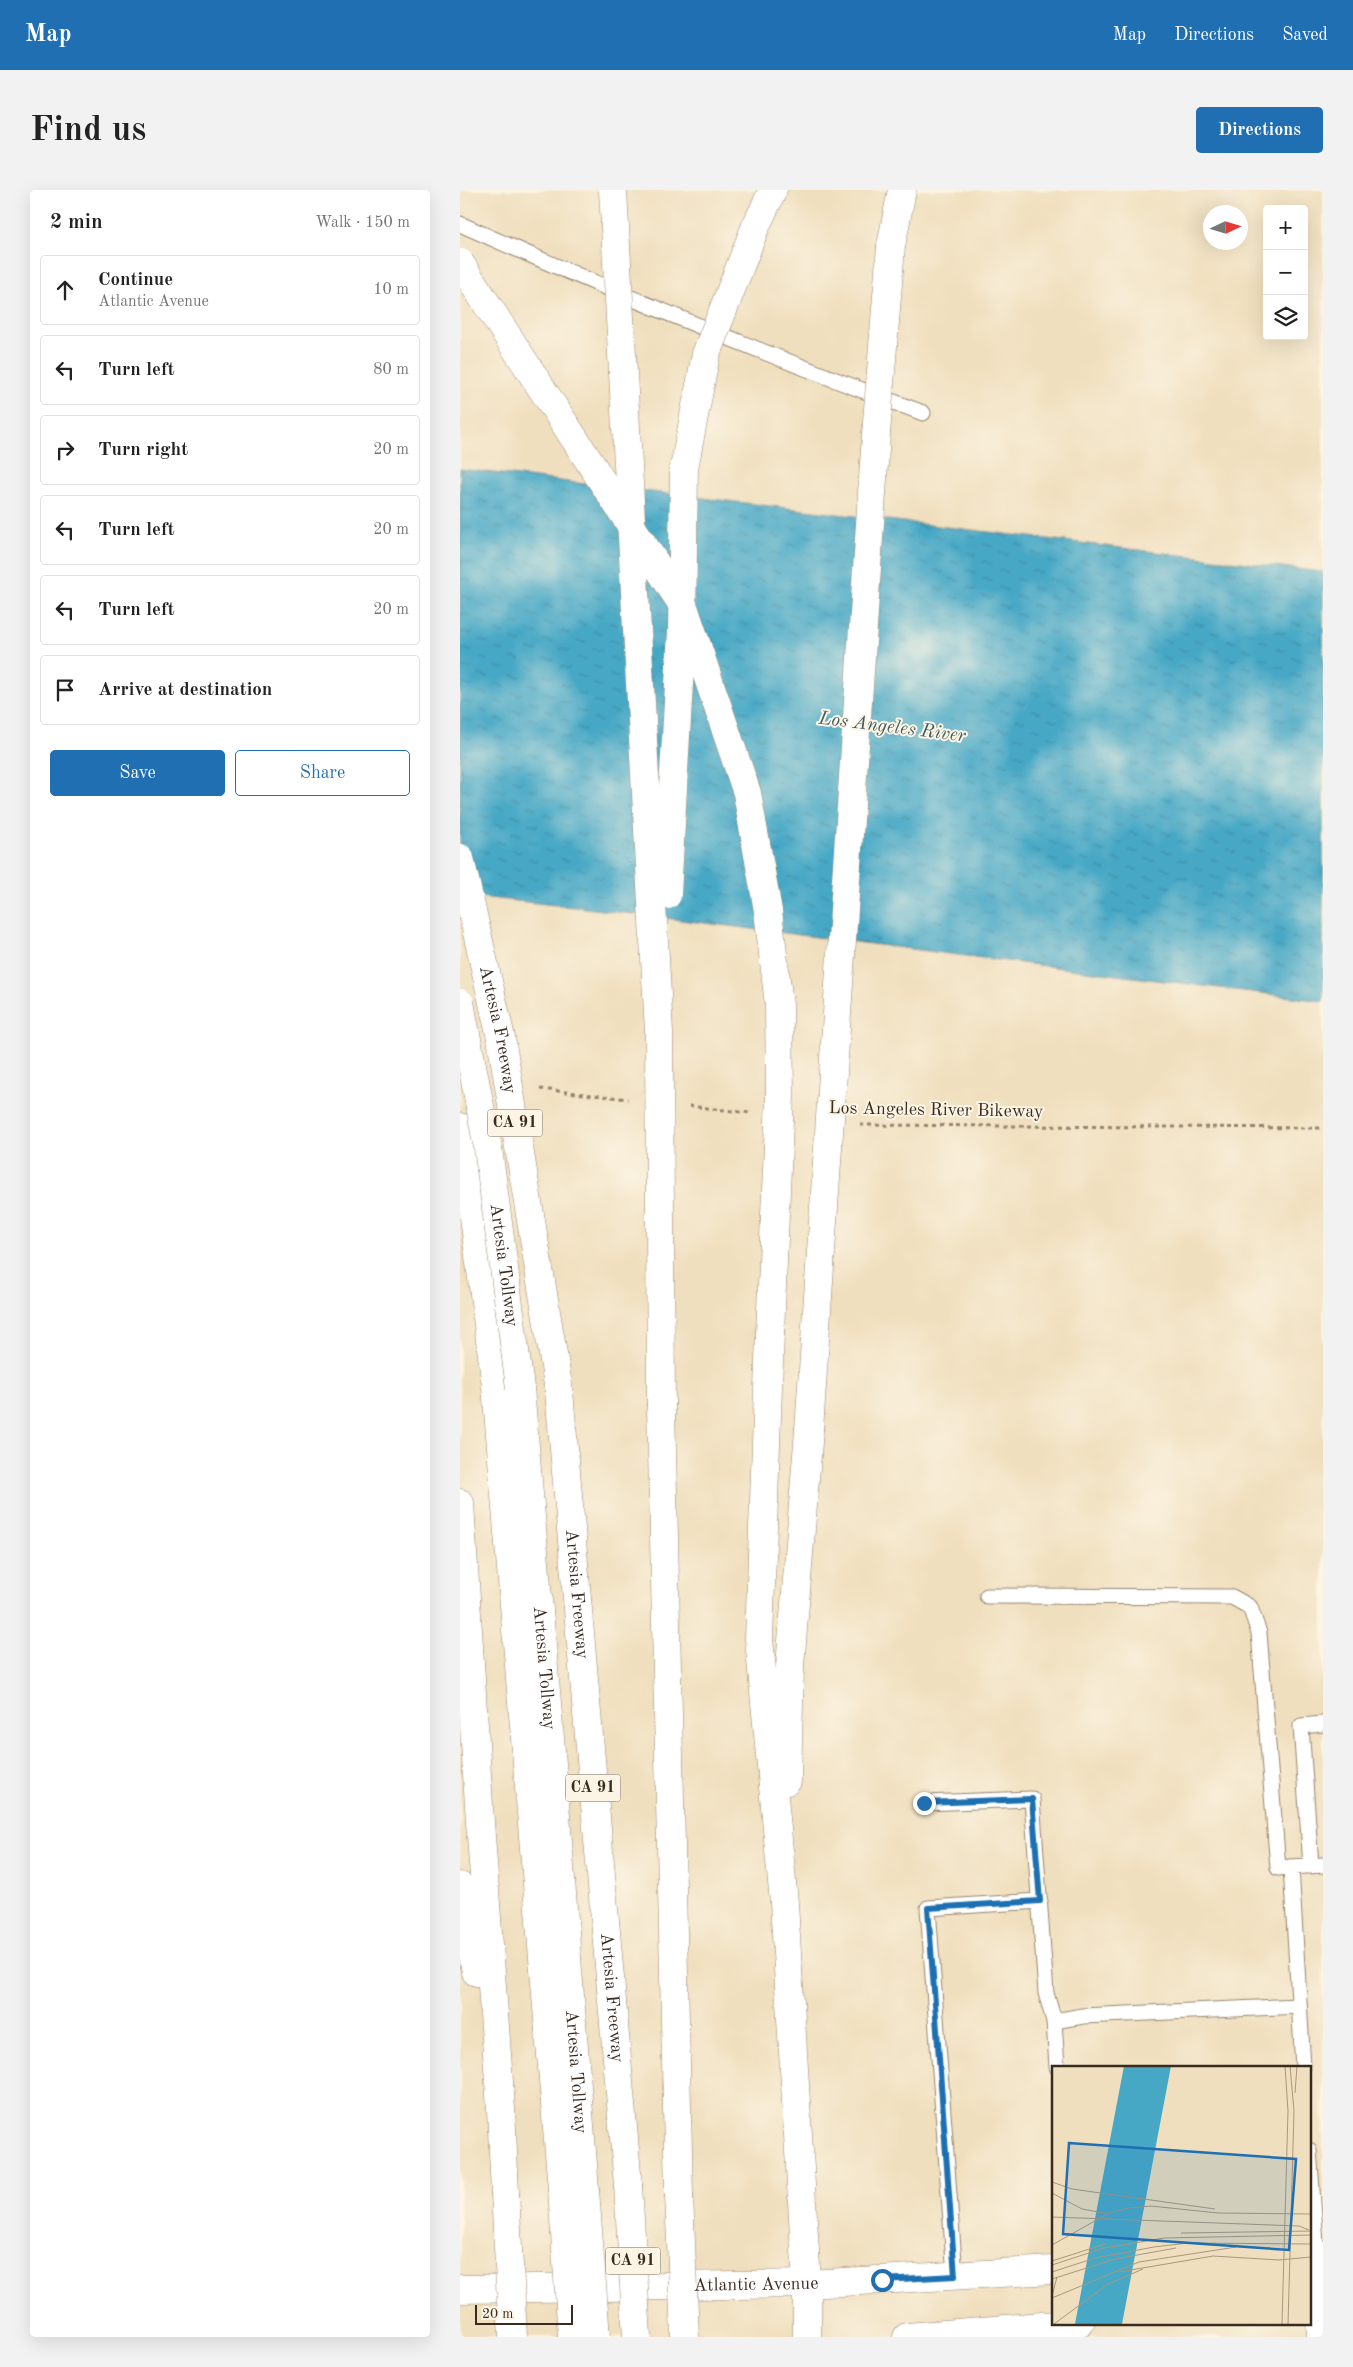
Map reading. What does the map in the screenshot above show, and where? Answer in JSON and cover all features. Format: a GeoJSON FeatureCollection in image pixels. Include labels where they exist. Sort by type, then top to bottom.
{"type":"FeatureCollection","features":[{"type":"Feature","properties":{"kind":"main road"},"geometry":{"type":"LineString","coordinates":[[614,190],[659,1032],[660,1406],[679,2195],[685,2337]]}},
{"type":"Feature","properties":{"kind":"main road"},"geometry":{"type":"LineString","coordinates":[[659,1032],[682,631],[684,468],[706,354],[755,228],[773,190]]}},
{"type":"Feature","properties":{"kind":"main road"},"geometry":{"type":"LineString","coordinates":[[784,1903],[790,1666],[809,1430],[876,434],[891,246],[902,190]]}},
{"type":"Feature","properties":{"kind":"main road"},"geometry":{"type":"LineString","coordinates":[[460,263],[684,607],[747,793],[768,911],[779,1005],[780,1097],[766,1418],[759,1639],[784,1903],[807,2284],[807,2337]]}},
{"type":"Feature","properties":{"kind":"main road","name":"Artesia Freeway"},"geometry":{"type":"LineString","coordinates":[[460,858],[501,1038],[559,1391],[628,2185],[637,2337]]}},
{"type":"Feature","properties":{"kind":"main road","name":"Artesia Tollway"},"geometry":{"type":"LineString","coordinates":[[460,1003],[488,1148],[574,2189],[596,2337]]}},
{"type":"Feature","properties":{"kind":"main road","name":"Artesia Tollway"},"geometry":{"type":"LineString","coordinates":[[460,1127],[508,1387]]}},
{"type":"Feature","properties":{"kind":"main road"},"geometry":{"type":"LineString","coordinates":[[460,1503],[480,1822],[501,2109],[513,2337]]}},
{"type":"Feature","properties":{"kind":"main road"},"geometry":{"type":"LineString","coordinates":[[460,1686],[480,1822]]}},
{"type":"Feature","properties":{"kind":"main road"},"geometry":{"type":"LineString","coordinates":[[460,1886],[501,2109]]}},
{"type":"Feature","properties":{"kind":"main road","name":"Artesia Tollway"},"geometry":{"type":"LineString","coordinates":[[572,2337],[574,2189]]}},
{"type":"Feature","properties":{"kind":"main road"},"geometry":{"type":"LineString","coordinates":[[1316,2256],[1317,2309],[1321,2337]]}},
{"type":"Feature","properties":{"kind":"main road","name":"Atlantic Avenue"},"geometry":{"type":"LineString","coordinates":[[460,2289],[807,2284],[1052,2270]]}},
{"type":"Feature","properties":{"kind":"main road"},"geometry":{"type":"LineString","coordinates":[[906,2337],[1068,2324]]}},
{"type":"Feature","properties":{"kind":"lane"},"geometry":{"type":"LineString","coordinates":[[460,224],[534,257],[798,366],[923,413]]}},
{"type":"Feature","properties":{"kind":"lane"},"geometry":{"type":"LineString","coordinates":[[988,1596],[1232,1597],[1250,1607],[1259,1632],[1278,1868],[1317,1866],[1301,1726],[1323,1724]]}},
{"type":"Feature","properties":{"kind":"lane"},"geometry":{"type":"LineString","coordinates":[[924,1803],[1032,1799],[1046,1993],[1054,2021],[1057,2066]]}},
{"type":"Feature","properties":{"kind":"lane"},"geometry":{"type":"LineString","coordinates":[[1291,1867],[1303,2066]]}},
{"type":"Feature","properties":{"kind":"lane"},"geometry":{"type":"LineString","coordinates":[[955,2276],[928,1908],[1040,1901]]}},
{"type":"Feature","properties":{"kind":"lane"},"geometry":{"type":"LineString","coordinates":[[1054,2021],[1083,2016],[1299,2006]]}},
{"type":"Feature","properties":{"kind":"lane"},"geometry":{"type":"LineString","coordinates":[[1311,2180],[1316,2256]]}},
{"type":"Feature","properties":{"kind":"path"},"geometry":{"type":"LineString","coordinates":[[536,1088],[632,1100]]}},
{"type":"Feature","properties":{"kind":"path"},"geometry":{"type":"LineString","coordinates":[[679,1105],[757,1114]]}},
{"type":"Feature","properties":{"kind":"path","name":"Los Angeles River Bikeway"},"geometry":{"type":"LineString","coordinates":[[856,1125],[1323,1128]]}},
{"type":"Feature","properties":{"kind":"water","name":"Los Angeles River"},"geometry":{"type":"Polygon","coordinates":[[[460,469],[1323,572],[1323,1001],[594,909],[460,895],[460,469]]]}},
{"type":"Feature","properties":{"kind":"route"},"geometry":{"type":"LineString","coordinates":[[882,2280],[955,2276],[951,2200],[935,2016],[928,1908],[1040,1901],[1032,1799],[924,1803]]}}]}
